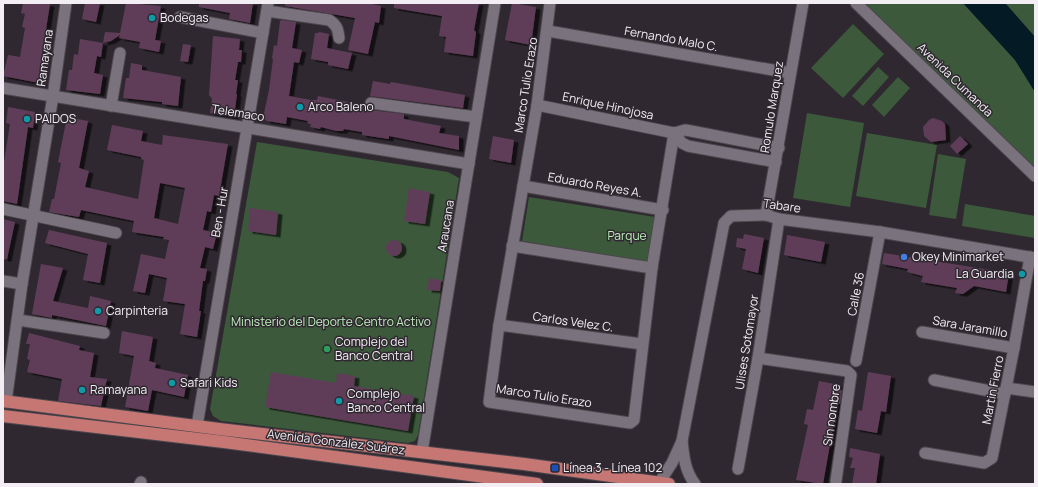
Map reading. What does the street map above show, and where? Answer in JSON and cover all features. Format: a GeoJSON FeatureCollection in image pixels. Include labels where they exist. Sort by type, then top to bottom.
{"type":"FeatureCollection","features":[{"type":"Feature","properties":{"kind":"main road","name":"Avenida González Suárez"},"geometry":{"type":"LineString","coordinates":[[4,401],[664,483]]}},
{"type":"Feature","properties":{"kind":"main road","name":"Avenida González Suárez"},"geometry":{"type":"LineString","coordinates":[[3,416],[224,442],[537,484]]}},
{"type":"Feature","properties":{"kind":"street","name":"Ramayana"},"geometry":{"type":"LineString","coordinates":[[4,401],[53,96],[66,3]]}},
{"type":"Feature","properties":{"kind":"street","name":"Araucana"},"geometry":{"type":"LineString","coordinates":[[422,452],[495,3]]}},
{"type":"Feature","properties":{"kind":"street","name":"Marco Tulio Erazo"},"geometry":{"type":"LineString","coordinates":[[550,3],[548,31],[499,325],[489,402],[630,423],[634,420],[652,268],[663,210],[674,133]]}},
{"type":"Feature","properties":{"kind":"street","name":"Romulo Marquez"},"geometry":{"type":"LineString","coordinates":[[766,215],[779,148],[790,73],[803,3]]}},
{"type":"Feature","properties":{"kind":"street","name":"Avenida Cumanda"},"geometry":{"type":"LineString","coordinates":[[856,3],[1035,176]]}},
{"type":"Feature","properties":{"kind":"street"},"geometry":{"type":"LineString","coordinates":[[268,7],[329,20],[335,24],[338,30],[339,38]]}},
{"type":"Feature","properties":{"kind":"street","name":"Ben - Hur"},"geometry":{"type":"LineString","coordinates":[[197,426],[268,7]]}},
{"type":"Feature","properties":{"kind":"street"},"geometry":{"type":"LineString","coordinates":[[180,17],[264,33]]}},
{"type":"Feature","properties":{"kind":"street","name":"Fernando Malo C."},"geometry":{"type":"LineString","coordinates":[[548,31],[790,73]]}},
{"type":"Feature","properties":{"kind":"street"},"geometry":{"type":"LineString","coordinates":[[112,106],[120,53]]}},
{"type":"Feature","properties":{"kind":"street","name":"Telemaco"},"geometry":{"type":"LineString","coordinates":[[3,88],[469,164]]}},
{"type":"Feature","properties":{"kind":"street"},"geometry":{"type":"LineString","coordinates":[[371,103],[476,117]]}},
{"type":"Feature","properties":{"kind":"street","name":"Enrique Hinojosa"},"geometry":{"type":"LineString","coordinates":[[536,105],[674,133],[685,130],[779,148]]}},
{"type":"Feature","properties":{"kind":"street"},"geometry":{"type":"LineString","coordinates":[[674,133],[682,143],[688,146],[776,162]]}},
{"type":"Feature","properties":{"kind":"street","name":"Eduardo Reyes A."},"geometry":{"type":"LineString","coordinates":[[523,186],[663,210]]}},
{"type":"Feature","properties":{"kind":"street"},"geometry":{"type":"LineString","coordinates":[[3,209],[34,214],[116,233]]}},
{"type":"Feature","properties":{"kind":"street","name":"Tabare"},"geometry":{"type":"LineString","coordinates":[[664,483],[682,441],[724,223],[731,216],[766,215],[779,219],[880,232],[1032,258]]}},
{"type":"Feature","properties":{"kind":"street","name":"Ulises Sotomayor"},"geometry":{"type":"LineString","coordinates":[[738,469],[758,358],[779,219]]}},
{"type":"Feature","properties":{"kind":"street","name":"Calle 36"},"geometry":{"type":"LineString","coordinates":[[856,361],[880,232]]}},
{"type":"Feature","properties":{"kind":"street"},"geometry":{"type":"LineString","coordinates":[[512,246],[652,268]]}},
{"type":"Feature","properties":{"kind":"street","name":"Martin Fierro"},"geometry":{"type":"LineString","coordinates":[[925,453],[984,463],[989,462],[992,458],[1032,258]]}},
{"type":"Feature","properties":{"kind":"street"},"geometry":{"type":"LineString","coordinates":[[3,281],[22,284]]}},
{"type":"Feature","properties":{"kind":"street"},"geometry":{"type":"LineString","coordinates":[[18,320],[104,333]]}},
{"type":"Feature","properties":{"kind":"street","name":"Carlos Velez C."},"geometry":{"type":"LineString","coordinates":[[499,325],[642,344]]}},
{"type":"Feature","properties":{"kind":"street","name":"Sara Jaramillo"},"geometry":{"type":"LineString","coordinates":[[922,332],[1014,348]]}},
{"type":"Feature","properties":{"kind":"street","name":"Sin nombre"},"geometry":{"type":"LineString","coordinates":[[758,358],[848,371],[851,375],[836,481]]}},
{"type":"Feature","properties":{"kind":"street"},"geometry":{"type":"LineString","coordinates":[[934,380],[1006,391],[1035,392]]}},
{"type":"Feature","properties":{"kind":"street","name":"Tabare"},"geometry":{"type":"LineString","coordinates":[[682,441],[685,465],[688,475],[695,484]]}},
{"type":"Feature","properties":{"kind":"green space"},"geometry":{"type":"Polygon","coordinates":[[[857,3],[963,3],[1015,60],[1035,92],[1035,169],[857,3]]]}},
{"type":"Feature","properties":{"kind":"green space"},"geometry":{"type":"Polygon","coordinates":[[[1005,3],[1035,3],[1035,37],[1005,3]]]}},
{"type":"Feature","properties":{"kind":"green space"},"geometry":{"type":"Polygon","coordinates":[[[853,24],[884,54],[843,98],[811,68],[853,24]]]}},
{"type":"Feature","properties":{"kind":"green space"},"geometry":{"type":"Polygon","coordinates":[[[878,67],[889,77],[863,106],[852,96],[878,67]]]}},
{"type":"Feature","properties":{"kind":"green space"},"geometry":{"type":"Polygon","coordinates":[[[898,77],[910,88],[884,117],[872,105],[898,77]]]}},
{"type":"Feature","properties":{"kind":"green space"},"geometry":{"type":"Polygon","coordinates":[[[807,113],[864,123],[850,207],[793,198],[807,113]]]}},
{"type":"Feature","properties":{"kind":"green space"},"geometry":{"type":"Polygon","coordinates":[[[867,133],[937,145],[926,208],[856,196],[867,133]]]}},
{"type":"Feature","properties":{"kind":"green space","name":"Complejo del Banco Central"},"geometry":{"type":"Polygon","coordinates":[[[257,142],[448,172],[459,178],[418,435],[415,441],[408,443],[221,421],[213,416],[210,409],[257,142]]]}},
{"type":"Feature","properties":{"kind":"green space"},"geometry":{"type":"Polygon","coordinates":[[[938,154],[966,159],[956,219],[929,215],[938,154]]]}},
{"type":"Feature","properties":{"kind":"green space","name":"Parque"},"geometry":{"type":"Polygon","coordinates":[[[529,197],[655,217],[648,263],[522,241],[529,197]]]}},
{"type":"Feature","properties":{"kind":"green space"},"geometry":{"type":"Polygon","coordinates":[[[965,204],[1035,216],[1035,238],[962,226],[965,204]]]}},
{"type":"Feature","properties":{"kind":"water"},"geometry":{"type":"Polygon","coordinates":[[[963,3],[1005,3],[1035,37],[1035,92],[1015,60],[963,3]]]}},
{"type":"Feature","properties":{"kind":"building"},"geometry":{"type":"Polygon","coordinates":[[[23,3],[50,4],[39,83],[3,76],[8,55],[20,57],[25,28],[22,27],[25,14],[21,13],[23,3]]]}},
{"type":"Feature","properties":{"kind":"building"},"geometry":{"type":"Polygon","coordinates":[[[85,3],[100,3],[96,22],[82,19],[85,3]]]}},
{"type":"Feature","properties":{"kind":"building"},"geometry":{"type":"Polygon","coordinates":[[[126,3],[161,6],[155,40],[161,41],[159,52],[139,48],[140,42],[119,38],[120,35],[111,41],[103,43],[105,32],[120,33],[126,3]]]}},
{"type":"Feature","properties":{"kind":"building"},"geometry":{"type":"Polygon","coordinates":[[[199,3],[253,3],[250,23],[229,19],[230,13],[199,7],[199,3]]]}},
{"type":"Feature","properties":{"kind":"building"},"geometry":{"type":"Polygon","coordinates":[[[285,3],[368,3],[381,6],[379,23],[375,22],[368,54],[348,50],[355,18],[285,6],[285,3]]]}},
{"type":"Feature","properties":{"kind":"building"},"geometry":{"type":"Polygon","coordinates":[[[394,3],[479,3],[474,30],[476,32],[473,56],[444,52],[446,37],[439,36],[442,16],[394,8],[394,3]]]}},
{"type":"Feature","properties":{"kind":"building"},"geometry":{"type":"Polygon","coordinates":[[[512,3],[536,7],[531,45],[505,40],[512,3]]]}},
{"type":"Feature","properties":{"kind":"building"},"geometry":{"type":"Polygon","coordinates":[[[280,21],[296,22],[292,48],[302,50],[299,63],[294,62],[289,96],[317,100],[318,96],[348,102],[348,104],[365,107],[370,110],[404,114],[404,119],[441,126],[439,133],[459,136],[459,150],[389,136],[389,139],[362,135],[362,132],[344,129],[343,131],[336,131],[321,127],[320,129],[310,127],[311,124],[307,123],[308,121],[287,117],[286,124],[267,121],[263,118],[269,90],[274,45],[277,46],[280,21]]]}},
{"type":"Feature","properties":{"kind":"building"},"geometry":{"type":"Polygon","coordinates":[[[319,32],[329,34],[327,48],[352,53],[348,69],[328,65],[328,62],[311,59],[315,33],[319,32]]]}},
{"type":"Feature","properties":{"kind":"building"},"geometry":{"type":"Polygon","coordinates":[[[213,36],[240,39],[239,50],[242,50],[241,62],[238,62],[235,80],[238,80],[234,117],[210,113],[212,99],[209,95],[213,36]]]}},
{"type":"Feature","properties":{"kind":"building"},"geometry":{"type":"Polygon","coordinates":[[[80,39],[103,43],[101,57],[97,56],[94,73],[103,75],[100,94],[66,90],[69,70],[72,70],[74,54],[78,55],[80,39]]]}},
{"type":"Feature","properties":{"kind":"building"},"geometry":{"type":"Polygon","coordinates":[[[183,44],[191,45],[188,62],[180,61],[183,44]]]}},
{"type":"Feature","properties":{"kind":"building"},"geometry":{"type":"Polygon","coordinates":[[[131,63],[142,65],[142,70],[181,77],[178,106],[162,104],[162,102],[123,98],[126,78],[129,78],[131,63]]]}},
{"type":"Feature","properties":{"kind":"building"},"geometry":{"type":"Polygon","coordinates":[[[373,81],[390,84],[391,82],[465,95],[463,108],[370,96],[373,81]]]}},
{"type":"Feature","properties":{"kind":"building"},"geometry":{"type":"Polygon","coordinates":[[[8,107],[35,112],[33,128],[28,127],[17,204],[3,201],[3,168],[10,124],[6,123],[8,107]]]}},
{"type":"Feature","properties":{"kind":"building"},"geometry":{"type":"Polygon","coordinates":[[[67,117],[88,121],[79,168],[89,171],[85,187],[138,199],[144,160],[141,159],[141,157],[107,150],[112,125],[143,131],[141,141],[162,145],[163,135],[228,144],[219,196],[214,195],[211,212],[207,211],[203,230],[217,233],[213,249],[205,247],[200,268],[207,269],[205,281],[203,281],[199,311],[201,311],[197,337],[180,334],[185,304],[163,301],[167,278],[149,274],[145,293],[133,291],[141,254],[165,259],[169,240],[163,239],[164,237],[132,232],[134,221],[81,210],[79,217],[49,212],[52,199],[54,199],[61,163],[58,162],[67,117]],[[160,183],[154,218],[178,224],[185,188],[160,183]]]}},
{"type":"Feature","properties":{"kind":"building"},"geometry":{"type":"Polygon","coordinates":[[[933,118],[942,121],[945,124],[946,140],[931,142],[924,136],[923,127],[933,118]]]}},
{"type":"Feature","properties":{"kind":"building"},"geometry":{"type":"Polygon","coordinates":[[[493,136],[514,140],[511,163],[489,159],[493,136]]]}},
{"type":"Feature","properties":{"kind":"building"},"geometry":{"type":"Polygon","coordinates":[[[960,136],[968,144],[957,154],[950,146],[960,136]]]}},
{"type":"Feature","properties":{"kind":"building"},"geometry":{"type":"Polygon","coordinates":[[[409,188],[430,192],[425,224],[404,221],[409,188]]]}},
{"type":"Feature","properties":{"kind":"building"},"geometry":{"type":"Polygon","coordinates":[[[250,208],[278,212],[276,235],[248,231],[250,208]]]}},
{"type":"Feature","properties":{"kind":"building"},"geometry":{"type":"Polygon","coordinates":[[[3,219],[15,222],[7,259],[3,259],[3,219]]]}},
{"type":"Feature","properties":{"kind":"building"},"geometry":{"type":"Polygon","coordinates":[[[49,230],[107,243],[100,283],[83,280],[88,254],[45,243],[49,230]]]}},
{"type":"Feature","properties":{"kind":"building"},"geometry":{"type":"Polygon","coordinates":[[[744,234],[764,238],[758,273],[742,269],[746,249],[736,247],[737,238],[743,239],[744,234]]]}},
{"type":"Feature","properties":{"kind":"building"},"geometry":{"type":"Polygon","coordinates":[[[787,235],[825,242],[821,262],[784,255],[787,235]]]}},
{"type":"Feature","properties":{"kind":"building"},"geometry":{"type":"Polygon","coordinates":[[[394,240],[401,245],[402,248],[397,255],[394,256],[387,251],[386,248],[391,241],[394,240]]]}},
{"type":"Feature","properties":{"kind":"building"},"geometry":{"type":"Polygon","coordinates":[[[884,253],[1009,273],[1006,292],[974,286],[963,294],[955,293],[957,288],[921,282],[923,276],[907,272],[908,269],[882,264],[884,253]]]}},
{"type":"Feature","properties":{"kind":"building"},"geometry":{"type":"Polygon","coordinates":[[[41,264],[63,268],[53,301],[88,308],[90,296],[111,301],[106,326],[52,315],[52,318],[32,314],[41,264]]]}},
{"type":"Feature","properties":{"kind":"building"},"geometry":{"type":"Polygon","coordinates":[[[429,278],[441,280],[440,291],[427,290],[429,278]]]}},
{"type":"Feature","properties":{"kind":"building"},"geometry":{"type":"Polygon","coordinates":[[[122,331],[153,337],[149,361],[156,363],[155,368],[188,375],[184,397],[152,390],[148,411],[125,407],[134,356],[119,353],[122,331]]]}},
{"type":"Feature","properties":{"kind":"building"},"geometry":{"type":"Polygon","coordinates":[[[29,333],[80,346],[79,350],[94,353],[90,377],[107,379],[101,406],[58,401],[62,379],[27,372],[30,360],[27,359],[30,344],[26,344],[29,333]]]}},
{"type":"Feature","properties":{"kind":"building","name":"Complejo Banco Central"},"geometry":{"type":"Polygon","coordinates":[[[271,372],[336,383],[337,373],[355,376],[354,386],[414,396],[408,431],[265,407],[271,372]]]}},
{"type":"Feature","properties":{"kind":"building"},"geometry":{"type":"Polygon","coordinates":[[[868,372],[891,376],[886,412],[881,411],[877,433],[855,429],[858,410],[862,411],[868,372]]]}},
{"type":"Feature","properties":{"kind":"building"},"geometry":{"type":"Polygon","coordinates":[[[819,381],[839,385],[838,390],[842,390],[840,404],[838,403],[836,410],[823,484],[796,480],[808,425],[804,424],[807,409],[813,410],[819,381]]]}},
{"type":"Feature","properties":{"kind":"building"},"geometry":{"type":"Polygon","coordinates":[[[850,448],[880,454],[876,484],[852,484],[855,468],[850,468],[853,458],[849,457],[850,448]]]}},
{"type":"Feature","properties":{"kind":"place","name":"Bodegas"},"geometry":{"type":"Point","coordinates":[152,18]}},
{"type":"Feature","properties":{"kind":"place","name":"Arco Baleno"},"geometry":{"type":"Point","coordinates":[300,107]}},
{"type":"Feature","properties":{"kind":"place","name":"PAIDOS"},"geometry":{"type":"Point","coordinates":[27,119]}},
{"type":"Feature","properties":{"kind":"place","name":"Okey Minimarket"},"geometry":{"type":"Point","coordinates":[904,257]}},
{"type":"Feature","properties":{"kind":"place","name":"La Guardia"},"geometry":{"type":"Point","coordinates":[1022,274]}},
{"type":"Feature","properties":{"kind":"place","name":"Carpinteria"},"geometry":{"type":"Point","coordinates":[98,311]}},
{"type":"Feature","properties":{"kind":"place","name":"Complejo del Banco Central"},"geometry":{"type":"Point","coordinates":[327,349]}},
{"type":"Feature","properties":{"kind":"place","name":"Safari Kids"},"geometry":{"type":"Point","coordinates":[172,383]}},
{"type":"Feature","properties":{"kind":"place","name":"Ramayana"},"geometry":{"type":"Point","coordinates":[82,390]}},
{"type":"Feature","properties":{"kind":"place","name":"Complejo Banco Central"},"geometry":{"type":"Point","coordinates":[339,401]}},
{"type":"Feature","properties":{"kind":"place","name":"Línea 3 - Línea 102"},"geometry":{"type":"Point","coordinates":[555,468]}},
{"type":"Feature","properties":{"kind":"park label","name":"Ministerio del Deporte Centro Activo"},"geometry":{"type":"Point","coordinates":[331,322]}}]}
